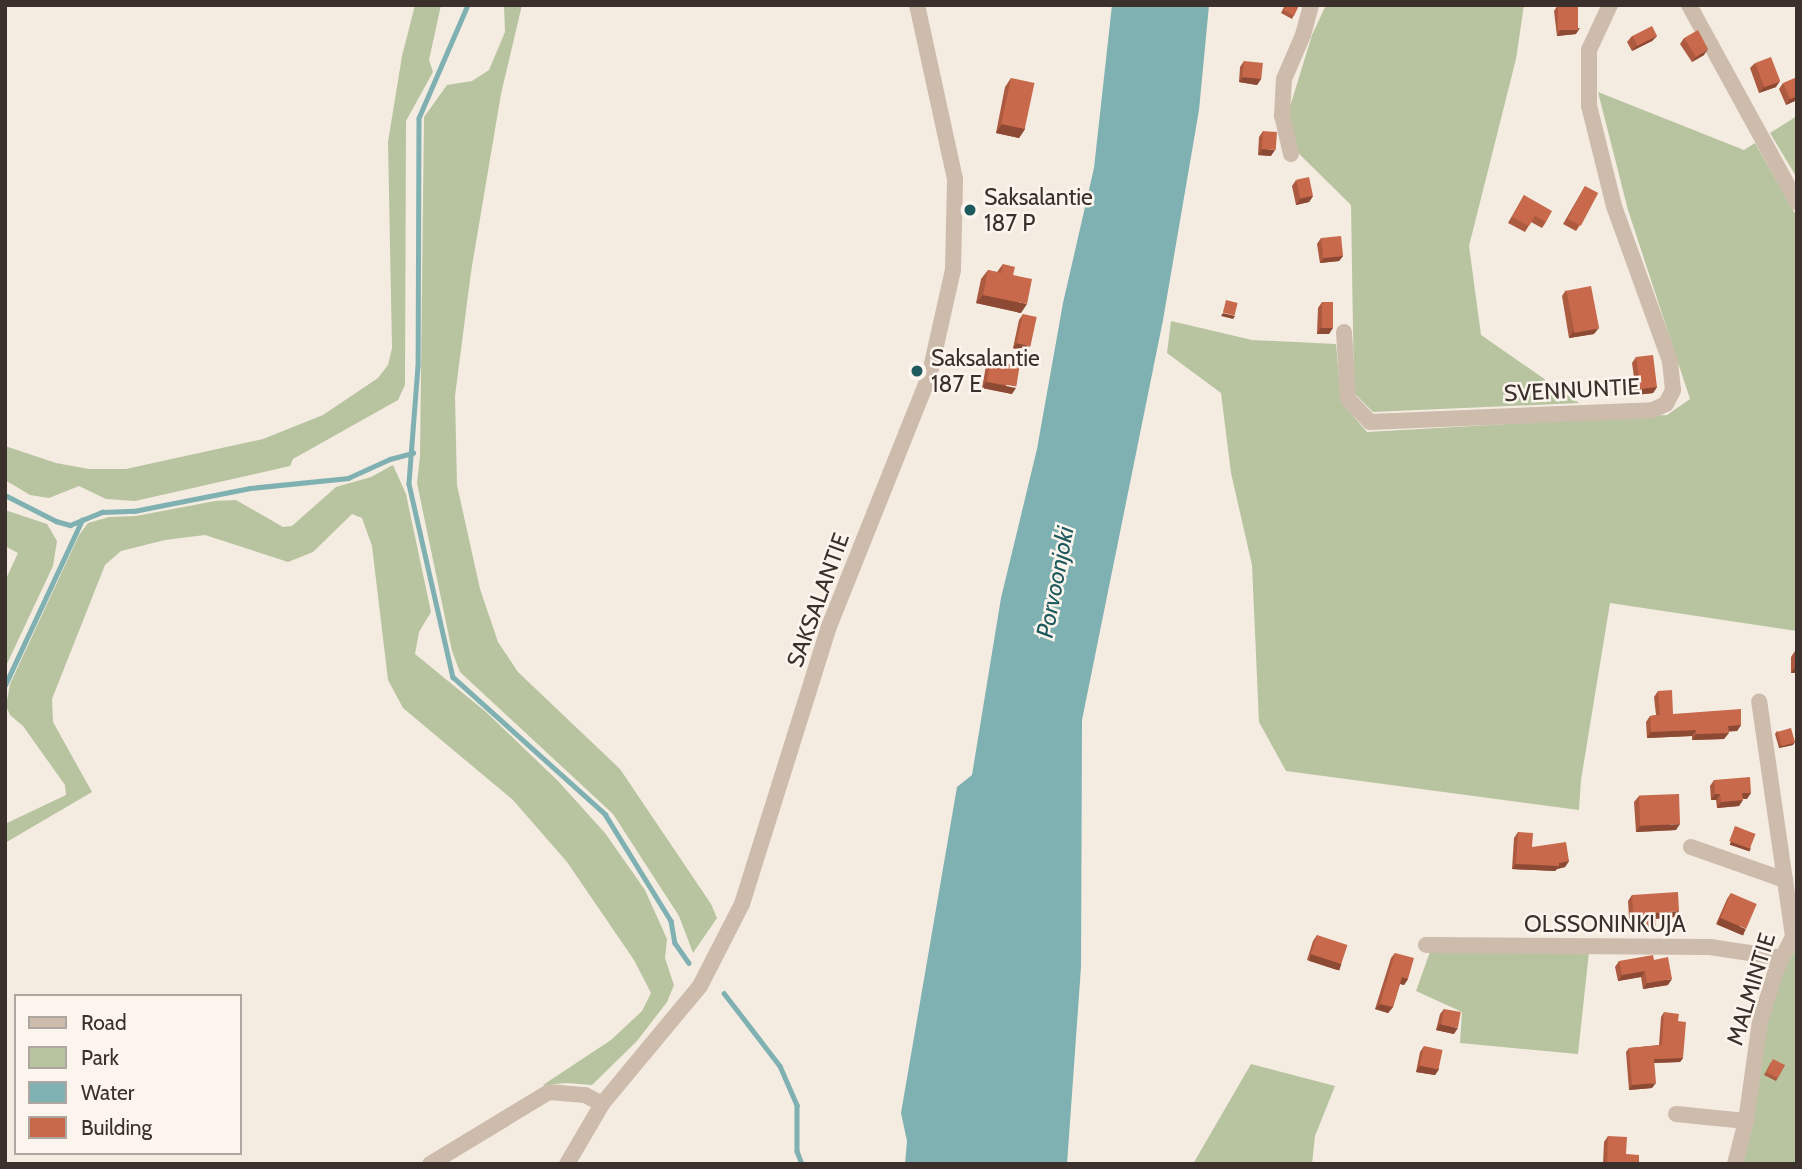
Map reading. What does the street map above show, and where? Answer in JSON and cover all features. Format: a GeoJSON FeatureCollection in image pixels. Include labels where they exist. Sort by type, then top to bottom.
{"type":"FeatureCollection","features":[{"type":"Feature","properties":{"kind":"street","name":"SAKSALANTIE"},"geometry":{"type":"LineString","coordinates":[[567,1164],[602,1104],[700,986],[742,904],[828,629],[929,377],[953,270],[955,179],[917,5]]}},
{"type":"Feature","properties":{"kind":"street"},"geometry":{"type":"LineString","coordinates":[[1291,154],[1283,116],[1284,79],[1303,35],[1311,5]]}},
{"type":"Feature","properties":{"kind":"street","name":"SVENNUNTIE"},"geometry":{"type":"LineString","coordinates":[[1344,332],[1348,399],[1370,422],[1653,410],[1665,404],[1673,390],[1670,361],[1614,206],[1589,106],[1590,50],[1610,5]]}},
{"type":"Feature","properties":{"kind":"street"},"geometry":{"type":"LineString","coordinates":[[1689,5],[1797,202]]}},
{"type":"Feature","properties":{"kind":"street","name":"MALMINTIE"},"geometry":{"type":"LineString","coordinates":[[1735,1164],[1746,1121],[1760,1022],[1783,958],[1795,936],[1759,701]]}},
{"type":"Feature","properties":{"kind":"street"},"geometry":{"type":"LineString","coordinates":[[1692,847],[1785,880]]}},
{"type":"Feature","properties":{"kind":"street","name":"OLSSONINKUJA"},"geometry":{"type":"LineString","coordinates":[[1426,945],[1710,947],[1783,958]]}},
{"type":"Feature","properties":{"kind":"street"},"geometry":{"type":"LineString","coordinates":[[430,1164],[549,1092],[585,1096],[602,1104]]}},
{"type":"Feature","properties":{"kind":"street"},"geometry":{"type":"LineString","coordinates":[[1676,1114],[1746,1121]]}},
{"type":"Feature","properties":{"kind":"green space"},"geometry":{"type":"Polygon","coordinates":[[[415,5],[441,5],[429,60],[433,72],[406,121],[405,385],[398,400],[293,459],[290,466],[135,501],[106,499],[79,486],[49,498],[30,495],[5,480],[5,446],[56,463],[89,469],[126,469],[263,439],[323,415],[378,378],[388,365],[392,348],[388,142],[402,56],[415,5]]]}},
{"type":"Feature","properties":{"kind":"green space"},"geometry":{"type":"Polygon","coordinates":[[[504,5],[522,5],[501,94],[471,272],[455,396],[457,485],[480,589],[498,642],[518,672],[620,769],[711,904],[717,918],[693,953],[679,916],[613,814],[460,672],[452,651],[417,483],[420,456],[424,117],[447,85],[472,81],[489,70],[505,32],[504,5]]]}},
{"type":"Feature","properties":{"kind":"green space"},"geometry":{"type":"Polygon","coordinates":[[[1326,5],[1524,5],[1516,59],[1469,246],[1481,335],[1579,403],[1373,412],[1354,393],[1351,205],[1281,136],[1312,35],[1326,5]]]}},
{"type":"Feature","properties":{"kind":"green space"},"geometry":{"type":"Polygon","coordinates":[[[1598,92],[1744,150],[1755,143],[1797,217],[1797,631],[1610,603],[1581,780],[1579,810],[1286,771],[1259,722],[1252,565],[1231,473],[1221,393],[1167,353],[1171,321],[1252,340],[1336,344],[1341,402],[1367,432],[1667,415],[1690,399],[1628,210],[1598,92]]]}},
{"type":"Feature","properties":{"kind":"green space"},"geometry":{"type":"Polygon","coordinates":[[[1797,116],[1797,178],[1770,133],[1797,116]]]}},
{"type":"Feature","properties":{"kind":"green space"},"geometry":{"type":"Polygon","coordinates":[[[393,465],[406,494],[431,612],[419,632],[415,654],[486,712],[558,781],[605,833],[645,890],[667,939],[665,958],[674,985],[667,1002],[637,1041],[592,1085],[543,1085],[611,1040],[642,1011],[651,993],[634,960],[567,862],[513,800],[403,708],[388,680],[372,546],[362,518],[352,514],[313,552],[288,562],[205,535],[165,540],[121,551],[105,565],[52,699],[53,722],[92,792],[5,843],[5,824],[66,795],[65,785],[23,726],[10,715],[6,706],[10,684],[79,535],[88,523],[109,517],[136,516],[215,501],[236,500],[283,527],[292,526],[336,487],[371,477],[393,465]]]}},
{"type":"Feature","properties":{"kind":"green space"},"geometry":{"type":"Polygon","coordinates":[[[5,510],[47,524],[57,541],[53,566],[5,668],[5,581],[18,553],[5,546],[5,510]]]}},
{"type":"Feature","properties":{"kind":"green space"},"geometry":{"type":"Polygon","coordinates":[[[1431,949],[1589,952],[1578,1054],[1460,1043],[1462,1012],[1416,991],[1431,949]]]}},
{"type":"Feature","properties":{"kind":"green space"},"geometry":{"type":"Polygon","coordinates":[[[1797,949],[1797,1164],[1739,1164],[1760,1051],[1775,993],[1788,960],[1797,949]]]}},
{"type":"Feature","properties":{"kind":"green space"},"geometry":{"type":"Polygon","coordinates":[[[1251,1064],[1335,1086],[1315,1136],[1312,1164],[1193,1164],[1251,1064]]]}},
{"type":"Feature","properties":{"kind":"water","name":"Porvoonjoki"},"geometry":{"type":"Polygon","coordinates":[[[1112,5],[1209,5],[1199,110],[1163,320],[1082,720],[1081,967],[1067,1164],[905,1164],[907,1141],[901,1113],[957,787],[972,775],[1001,598],[1037,449],[1063,303],[1094,168],[1112,5]]]}},
{"type":"Feature","properties":{"kind":"building"},"geometry":{"type":"Polygon","coordinates":[[[1286,5],[1299,5],[1294,16],[1284,10],[1286,5]]]}},
{"type":"Feature","properties":{"kind":"building"},"geometry":{"type":"Polygon","coordinates":[[[1558,5],[1578,5],[1578,30],[1558,30],[1558,5]]]}},
{"type":"Feature","properties":{"kind":"building"},"geometry":{"type":"Polygon","coordinates":[[[1652,26],[1657,36],[1637,46],[1632,36],[1652,26]]]}},
{"type":"Feature","properties":{"kind":"building"},"geometry":{"type":"Polygon","coordinates":[[[1698,30],[1708,49],[1696,57],[1684,38],[1698,30]]]}},
{"type":"Feature","properties":{"kind":"building"},"geometry":{"type":"Polygon","coordinates":[[[1771,57],[1780,81],[1764,87],[1755,63],[1771,57]]]}},
{"type":"Feature","properties":{"kind":"building"},"geometry":{"type":"Polygon","coordinates":[[[1244,61],[1263,63],[1261,79],[1242,77],[1244,61]]]}},
{"type":"Feature","properties":{"kind":"building"},"geometry":{"type":"Polygon","coordinates":[[[1797,77],[1797,96],[1790,99],[1783,83],[1797,77]]]}},
{"type":"Feature","properties":{"kind":"building"},"geometry":{"type":"Polygon","coordinates":[[[1011,78],[1034,83],[1025,129],[1001,124],[1011,78]]]}},
{"type":"Feature","properties":{"kind":"building"},"geometry":{"type":"Polygon","coordinates":[[[1263,131],[1277,132],[1276,150],[1262,149],[1263,131]]]}},
{"type":"Feature","properties":{"kind":"building"},"geometry":{"type":"Polygon","coordinates":[[[1309,177],[1313,196],[1300,198],[1296,180],[1309,177]]]}},
{"type":"Feature","properties":{"kind":"building"},"geometry":{"type":"Polygon","coordinates":[[[1585,186],[1598,193],[1581,226],[1568,219],[1585,186]]]}},
{"type":"Feature","properties":{"kind":"building"},"geometry":{"type":"Polygon","coordinates":[[[1524,195],[1552,211],[1546,222],[1535,216],[1529,226],[1512,217],[1524,195]]]}},
{"type":"Feature","properties":{"kind":"building"},"geometry":{"type":"Polygon","coordinates":[[[1341,236],[1343,256],[1323,258],[1321,238],[1341,236]]]}},
{"type":"Feature","properties":{"kind":"building"},"geometry":{"type":"Polygon","coordinates":[[[1003,264],[1015,267],[1013,275],[1032,279],[1027,304],[983,295],[988,270],[1001,273],[1003,264]]]}},
{"type":"Feature","properties":{"kind":"building"},"geometry":{"type":"Polygon","coordinates":[[[1591,286],[1599,328],[1575,333],[1566,291],[1591,286]]]}},
{"type":"Feature","properties":{"kind":"building"},"geometry":{"type":"Polygon","coordinates":[[[1226,300],[1238,303],[1234,316],[1223,313],[1226,300]]]}},
{"type":"Feature","properties":{"kind":"building"},"geometry":{"type":"Polygon","coordinates":[[[1322,302],[1333,302],[1333,328],[1322,328],[1322,302]]]}},
{"type":"Feature","properties":{"kind":"building"},"geometry":{"type":"Polygon","coordinates":[[[1023,314],[1037,317],[1030,346],[1017,343],[1023,314]]]}},
{"type":"Feature","properties":{"kind":"building"},"geometry":{"type":"Polygon","coordinates":[[[1653,355],[1657,387],[1632,390],[1631,378],[1639,377],[1636,357],[1653,355]]]}},
{"type":"Feature","properties":{"kind":"building"},"geometry":{"type":"Polygon","coordinates":[[[990,361],[1020,366],[1016,386],[987,382],[990,361]]]}},
{"type":"Feature","properties":{"kind":"building"},"geometry":{"type":"Polygon","coordinates":[[[1797,651],[1797,667],[1795,667],[1797,651]]]}},
{"type":"Feature","properties":{"kind":"building"},"geometry":{"type":"Polygon","coordinates":[[[1672,690],[1673,714],[1741,709],[1741,725],[1728,726],[1729,733],[1696,734],[1696,730],[1651,732],[1650,716],[1660,715],[1658,691],[1672,690]]]}},
{"type":"Feature","properties":{"kind":"building"},"geometry":{"type":"Polygon","coordinates":[[[1791,728],[1795,742],[1782,746],[1778,732],[1791,728]]]}},
{"type":"Feature","properties":{"kind":"building"},"geometry":{"type":"Polygon","coordinates":[[[1750,777],[1751,793],[1742,793],[1743,800],[1721,802],[1720,794],[1715,794],[1714,780],[1750,777]]]}},
{"type":"Feature","properties":{"kind":"building"},"geometry":{"type":"Polygon","coordinates":[[[1679,794],[1680,824],[1640,825],[1639,795],[1679,794]]]}},
{"type":"Feature","properties":{"kind":"building"},"geometry":{"type":"Polygon","coordinates":[[[1735,826],[1756,834],[1750,849],[1729,841],[1735,826]]]}},
{"type":"Feature","properties":{"kind":"building"},"geometry":{"type":"Polygon","coordinates":[[[1518,832],[1533,833],[1532,847],[1566,842],[1569,861],[1559,863],[1559,866],[1516,864],[1518,832]]]}},
{"type":"Feature","properties":{"kind":"building"},"geometry":{"type":"Polygon","coordinates":[[[1678,892],[1679,911],[1655,913],[1656,925],[1634,927],[1632,895],[1678,892]]]}},
{"type":"Feature","properties":{"kind":"building"},"geometry":{"type":"Polygon","coordinates":[[[1731,893],[1757,904],[1746,929],[1720,918],[1731,893]]]}},
{"type":"Feature","properties":{"kind":"building"},"geometry":{"type":"Polygon","coordinates":[[[1317,935],[1347,945],[1341,964],[1311,954],[1317,935]]]}},
{"type":"Feature","properties":{"kind":"building"},"geometry":{"type":"Polygon","coordinates":[[[1395,953],[1414,958],[1408,979],[1402,977],[1393,1007],[1380,1004],[1395,953]]]}},
{"type":"Feature","properties":{"kind":"building"},"geometry":{"type":"Polygon","coordinates":[[[1653,955],[1654,960],[1668,957],[1672,979],[1647,983],[1645,971],[1622,975],[1619,961],[1653,955]]]}},
{"type":"Feature","properties":{"kind":"building"},"geometry":{"type":"Polygon","coordinates":[[[1444,1009],[1461,1012],[1458,1028],[1441,1025],[1444,1009]]]}},
{"type":"Feature","properties":{"kind":"building"},"geometry":{"type":"Polygon","coordinates":[[[1664,1012],[1679,1014],[1678,1021],[1686,1022],[1683,1058],[1654,1059],[1656,1083],[1632,1085],[1629,1048],[1662,1045],[1664,1012]]]}},
{"type":"Feature","properties":{"kind":"building"},"geometry":{"type":"Polygon","coordinates":[[[1424,1046],[1443,1050],[1438,1070],[1420,1066],[1424,1046]]]}},
{"type":"Feature","properties":{"kind":"building"},"geometry":{"type":"Polygon","coordinates":[[[1773,1059],[1785,1065],[1778,1078],[1766,1072],[1773,1059]]]}},
{"type":"Feature","properties":{"kind":"building"},"geometry":{"type":"Polygon","coordinates":[[[1608,1136],[1627,1137],[1626,1154],[1639,1155],[1639,1164],[1607,1164],[1608,1136]]]}},
{"type":"Feature","properties":{"kind":"waterway"},"geometry":{"type":"LineString","coordinates":[[468,5],[419,118],[418,366],[409,484],[453,677],[605,814],[671,921],[675,943],[689,963]]}},
{"type":"Feature","properties":{"kind":"waterway"},"geometry":{"type":"LineString","coordinates":[[5,495],[56,521],[70,525],[102,512],[134,511],[250,488],[348,478],[390,459],[413,453]]}},
{"type":"Feature","properties":{"kind":"waterway"},"geometry":{"type":"LineString","coordinates":[[5,685],[82,520]]}},
{"type":"Feature","properties":{"kind":"waterway"},"geometry":{"type":"LineString","coordinates":[[724,993],[780,1066],[797,1105],[797,1151],[802,1164]]}},
{"type":"Feature","properties":{"kind":"place","name":"Saksalantie 187 P"},"geometry":{"type":"Point","coordinates":[970,210]}},
{"type":"Feature","properties":{"kind":"place","name":"Saksalantie 187 E"},"geometry":{"type":"Point","coordinates":[917,371]}}]}
